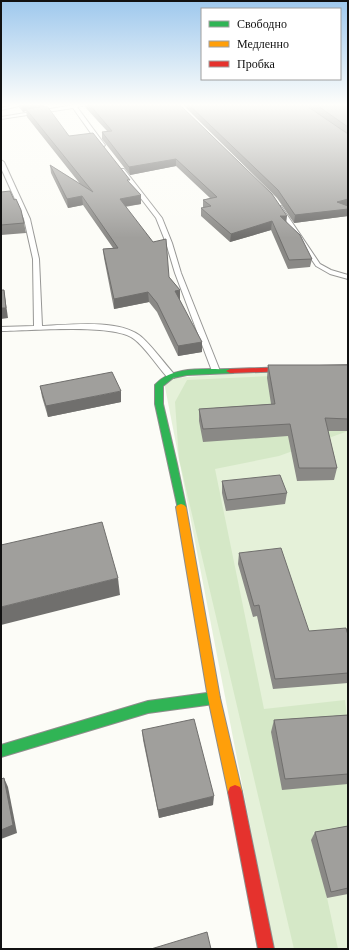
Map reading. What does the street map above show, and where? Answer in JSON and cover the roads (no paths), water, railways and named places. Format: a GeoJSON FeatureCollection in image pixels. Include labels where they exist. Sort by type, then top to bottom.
{"type":"FeatureCollection","features":[{"type":"Feature","properties":{"kind":"street"},"geometry":{"type":"LineString","coordinates":[[266,949],[229,759],[214,698],[172,464],[159,404],[159,385],[171,376],[216,371],[348,367]]}},
{"type":"Feature","properties":{"kind":"street"},"geometry":{"type":"LineString","coordinates":[[1,751],[148,707],[214,698]]}},
{"type":"Feature","properties":{"kind":"lane"},"geometry":{"type":"LineString","coordinates":[[1,162],[27,219],[36,259],[38,328]]}},
{"type":"Feature","properties":{"kind":"lane"},"geometry":{"type":"LineString","coordinates":[[118,165],[159,218],[170,243],[178,273],[216,371]]}},
{"type":"Feature","properties":{"kind":"lane"},"geometry":{"type":"LineString","coordinates":[[274,200],[318,265],[333,273],[348,277]]}},
{"type":"Feature","properties":{"kind":"lane"},"geometry":{"type":"LineString","coordinates":[[1,329],[112,328],[126,331],[137,337],[171,376]]}}]}
